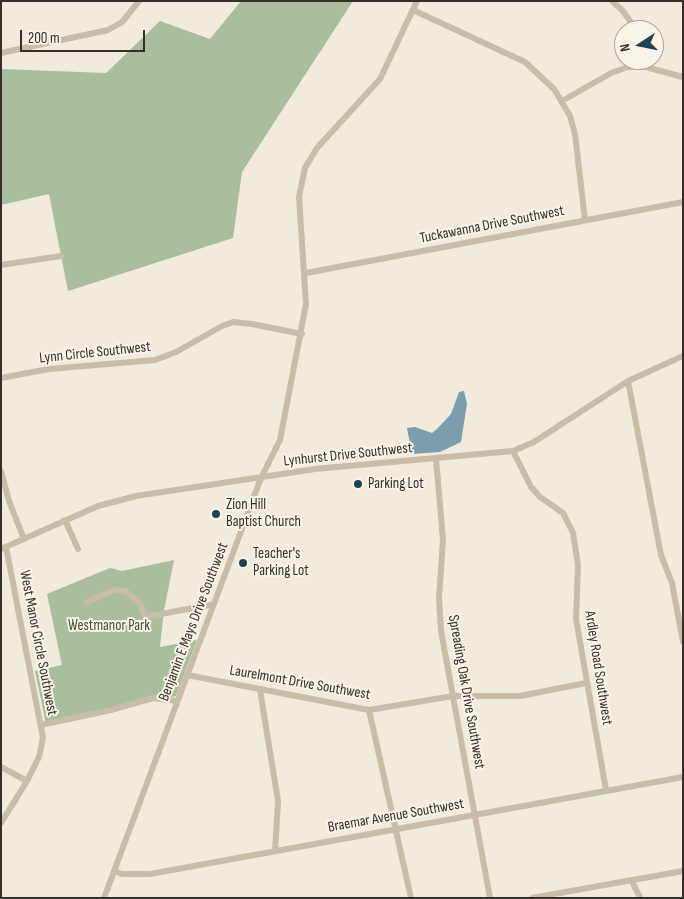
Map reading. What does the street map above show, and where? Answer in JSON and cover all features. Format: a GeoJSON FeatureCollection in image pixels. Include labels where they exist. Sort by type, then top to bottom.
{"type":"FeatureCollection","features":[{"type":"Feature","properties":{"kind":"street"},"geometry":{"type":"LineString","coordinates":[[1,53],[108,30],[122,22],[139,1]]}},
{"type":"Feature","properties":{"kind":"street","name":"Benjamin E Mays Drive Southwest"},"geometry":{"type":"LineString","coordinates":[[104,898],[261,478],[280,440],[302,334],[306,304],[306,273],[299,197],[304,168],[317,148],[380,79],[417,1]]}},
{"type":"Feature","properties":{"kind":"street"},"geometry":{"type":"LineString","coordinates":[[612,1],[629,20]]}},
{"type":"Feature","properties":{"kind":"street"},"geometry":{"type":"LineString","coordinates":[[413,10],[525,62],[546,79],[562,101],[575,134],[585,220]]}},
{"type":"Feature","properties":{"kind":"street"},"geometry":{"type":"LineString","coordinates":[[562,101],[611,73],[621,70]]}},
{"type":"Feature","properties":{"kind":"street"},"geometry":{"type":"LineString","coordinates":[[662,70],[683,77]]}},
{"type":"Feature","properties":{"kind":"street","name":"Tuckawanna Drive Southwest"},"geometry":{"type":"LineString","coordinates":[[306,273],[683,202]]}},
{"type":"Feature","properties":{"kind":"street"},"geometry":{"type":"LineString","coordinates":[[1,265],[61,256]]}},
{"type":"Feature","properties":{"kind":"street","name":"Lynn Circle Southwest"},"geometry":{"type":"LineString","coordinates":[[1,378],[50,369],[155,360],[176,352],[222,326],[233,322],[302,334]]}},
{"type":"Feature","properties":{"kind":"street","name":"Lynhurst Drive Southwest"},"geometry":{"type":"LineString","coordinates":[[4,548],[98,506],[130,497],[315,469],[513,451],[534,442],[628,381],[683,356]]}},
{"type":"Feature","properties":{"kind":"street"},"geometry":{"type":"LineString","coordinates":[[628,381],[661,555],[672,583],[682,638]]}},
{"type":"Feature","properties":{"kind":"street","name":"Ardley Road Southwest"},"geometry":{"type":"LineString","coordinates":[[513,451],[531,487],[562,513],[574,533],[578,565],[576,619],[606,790]]}},
{"type":"Feature","properties":{"kind":"street","name":"Spreading Oak Drive Southwest"},"geometry":{"type":"LineString","coordinates":[[436,459],[442,540],[439,616],[490,898]]}},
{"type":"Feature","properties":{"kind":"street"},"geometry":{"type":"LineString","coordinates":[[1,471],[9,501],[24,539]]}},
{"type":"Feature","properties":{"kind":"street"},"geometry":{"type":"LineString","coordinates":[[65,520],[78,549]]}},
{"type":"Feature","properties":{"kind":"street","name":"West Manor Circle Southwest"},"geometry":{"type":"LineString","coordinates":[[4,548],[41,725],[111,710],[153,698],[177,701]]}},
{"type":"Feature","properties":{"kind":"street"},"geometry":{"type":"LineString","coordinates":[[87,602],[114,590],[126,591],[140,602],[144,617],[214,604]]}},
{"type":"Feature","properties":{"kind":"street","name":"Laurelmont Drive Southwest"},"geometry":{"type":"LineString","coordinates":[[187,675],[369,710],[453,696],[520,696],[586,684]]}},
{"type":"Feature","properties":{"kind":"street"},"geometry":{"type":"LineString","coordinates":[[260,690],[278,801],[275,851]]}},
{"type":"Feature","properties":{"kind":"street"},"geometry":{"type":"LineString","coordinates":[[369,710],[410,898]]}},
{"type":"Feature","properties":{"kind":"street"},"geometry":{"type":"LineString","coordinates":[[1,823],[27,781],[42,749],[41,725]]}},
{"type":"Feature","properties":{"kind":"street"},"geometry":{"type":"LineString","coordinates":[[1,767],[27,781]]}},
{"type":"Feature","properties":{"kind":"street","name":"Braemar Avenue Southwest"},"geometry":{"type":"LineString","coordinates":[[114,872],[122,874],[150,874],[683,777]]}},
{"type":"Feature","properties":{"kind":"street"},"geometry":{"type":"LineString","coordinates":[[532,898],[565,895],[683,871]]}},
{"type":"Feature","properties":{"kind":"street"},"geometry":{"type":"LineString","coordinates":[[632,880],[640,898]]}},
{"type":"Feature","properties":{"kind":"green space"},"geometry":{"type":"Polygon","coordinates":[[[241,1],[353,1],[242,172],[233,238],[68,291],[49,194],[1,205],[1,69],[106,73],[160,21],[210,39],[241,1]]]}},
{"type":"Feature","properties":{"kind":"green space","name":"Westmanor Park"},"geometry":{"type":"Polygon","coordinates":[[[174,560],[164,610],[160,647],[197,640],[176,696],[46,724],[35,671],[62,665],[47,594],[110,568],[122,571],[174,560]]]}},
{"type":"Feature","properties":{"kind":"water"},"geometry":{"type":"Polygon","coordinates":[[[464,391],[467,404],[461,442],[440,452],[412,454],[407,428],[415,427],[432,433],[451,414],[459,392],[464,391]]]}},
{"type":"Feature","properties":{"kind":"place","name":"Parking Lot"},"geometry":{"type":"Point","coordinates":[358,484]}},
{"type":"Feature","properties":{"kind":"place","name":"Zion Hill Baptist Church"},"geometry":{"type":"Point","coordinates":[216,514]}},
{"type":"Feature","properties":{"kind":"place","name":"Teacher's Parking Lot"},"geometry":{"type":"Point","coordinates":[243,563]}}]}
